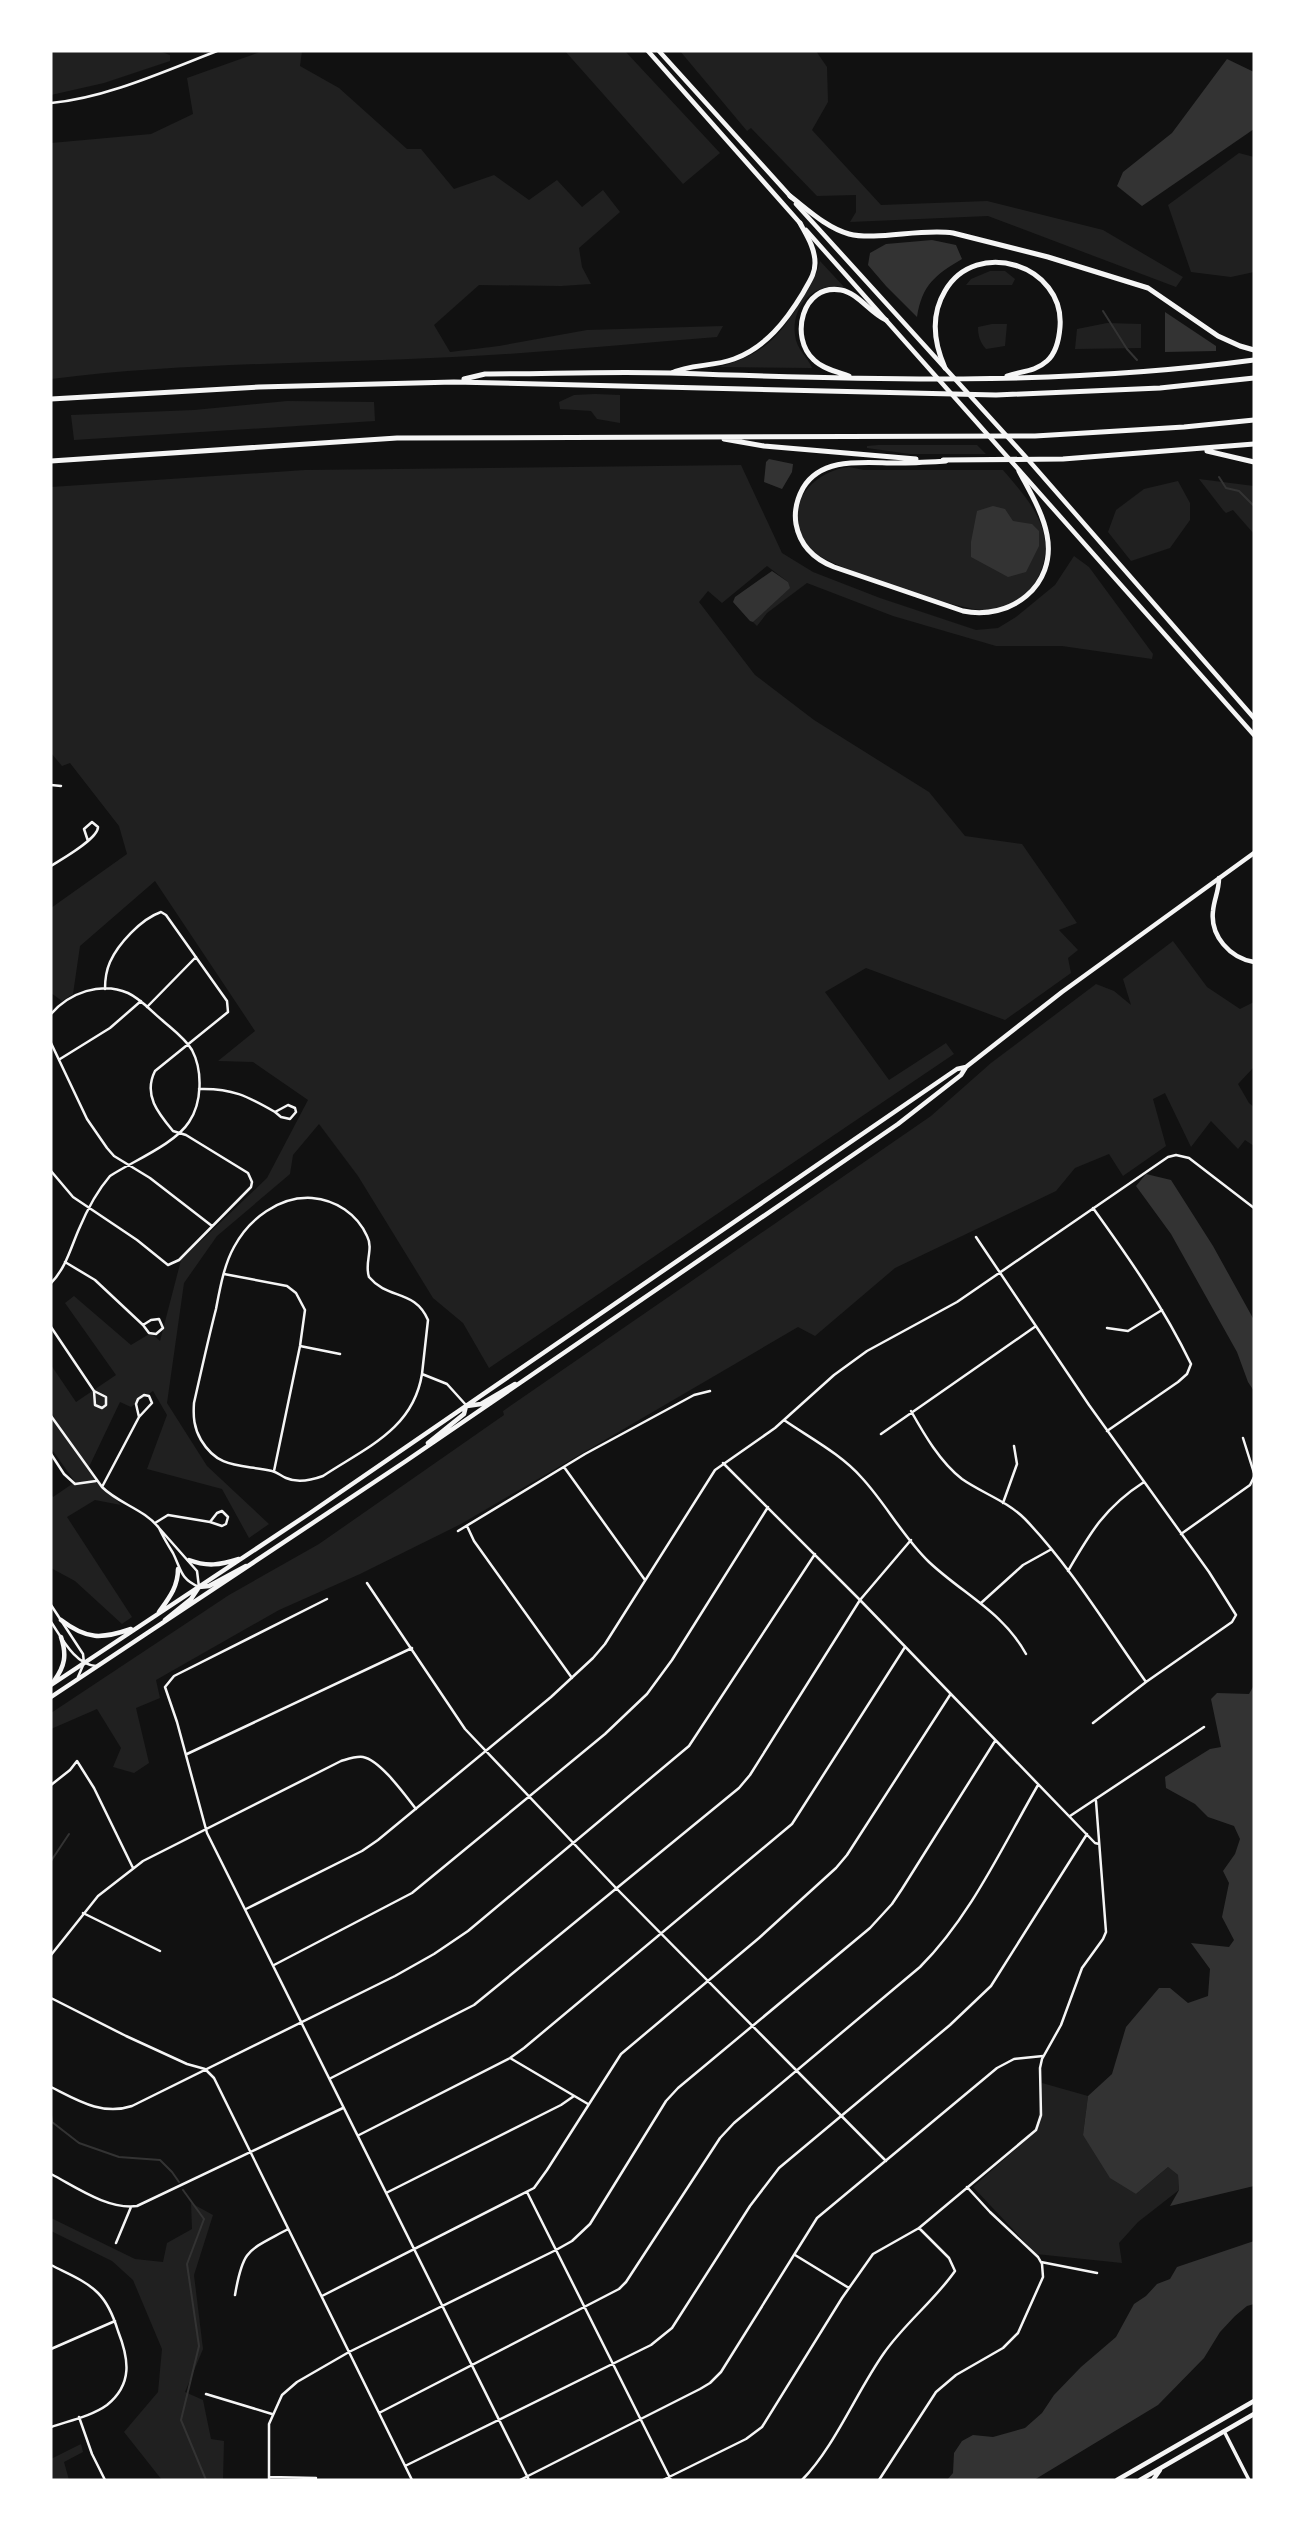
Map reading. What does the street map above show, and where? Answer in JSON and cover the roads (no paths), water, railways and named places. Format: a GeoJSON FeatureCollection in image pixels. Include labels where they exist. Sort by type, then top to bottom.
{"type":"FeatureCollection","features":[{"type":"Feature","properties":{"kind":"highway"},"geometry":{"type":"LineString","coordinates":[[790,196],[832,227],[851,234],[934,231],[953,233],[1120,278],[1148,288],[1224,339],[1254,350]]}},
{"type":"Feature","properties":{"kind":"highway"},"geometry":{"type":"LineString","coordinates":[[671,373],[681,368],[719,365],[739,358],[760,345],[780,327],[814,271],[813,249],[800,223]]}},
{"type":"Feature","properties":{"kind":"highway"},"geometry":{"type":"LineString","coordinates":[[945,368],[939,354],[935,318],[940,299],[948,286],[957,276],[975,266],[993,262],[1013,264],[1035,274],[1052,293],[1059,311],[1060,335],[1057,346],[1046,362],[1036,369],[1001,379]]}},
{"type":"Feature","properties":{"kind":"highway"},"geometry":{"type":"LineString","coordinates":[[855,378],[822,366],[805,349],[800,329],[804,310],[820,294],[841,290],[886,320]]}},
{"type":"Feature","properties":{"kind":"highway"},"geometry":{"type":"LineString","coordinates":[[454,382],[485,374],[671,373],[1001,379],[1107,375],[1254,360]]}},
{"type":"Feature","properties":{"kind":"highway"},"geometry":{"type":"LineString","coordinates":[[51,399],[259,387],[454,382],[996,394],[1160,388],[1254,379]]}},
{"type":"Feature","properties":{"kind":"highway"},"geometry":{"type":"LineString","coordinates":[[51,461],[397,438],[1035,436],[1254,420]]}},
{"type":"Feature","properties":{"kind":"highway"},"geometry":{"type":"LineString","coordinates":[[708,436],[764,446],[946,461]]}},
{"type":"Feature","properties":{"kind":"highway"},"geometry":{"type":"LineString","coordinates":[[1019,471],[1044,523],[1048,558],[1042,576],[1032,592],[1018,603],[1000,611],[963,611],[818,559],[802,542],[795,521],[797,504],[808,481],[822,470],[847,463],[1054,459],[1204,450],[1254,444]]}},
{"type":"Feature","properties":{"kind":"highway"},"geometry":{"type":"LineString","coordinates":[[1204,450],[1254,462]]}},
{"type":"Feature","properties":{"kind":"main road"},"geometry":{"type":"LineString","coordinates":[[648,51],[1254,735]]}},
{"type":"Feature","properties":{"kind":"main road"},"geometry":{"type":"LineString","coordinates":[[659,51],[945,368],[1254,718]]}},
{"type":"Feature","properties":{"kind":"main road"},"geometry":{"type":"LineString","coordinates":[[51,1696],[415,1455],[898,1124],[1064,991],[1254,853]]}},
{"type":"Feature","properties":{"kind":"main road"},"geometry":{"type":"LineString","coordinates":[[1219,878],[1219,892],[1213,913],[1216,934],[1237,956],[1254,962]]}},
{"type":"Feature","properties":{"kind":"main road"},"geometry":{"type":"LineString","coordinates":[[51,1684],[243,1558],[957,1069],[966,1067]]}},
{"type":"Feature","properties":{"kind":"main road"},"geometry":{"type":"LineString","coordinates":[[466,1405],[481,1404],[530,1377]]}},
{"type":"Feature","properties":{"kind":"main road"},"geometry":{"type":"LineString","coordinates":[[415,1455],[464,1414],[466,1405]]}},
{"type":"Feature","properties":{"kind":"main road"},"geometry":{"type":"LineString","coordinates":[[189,1560],[205,1565],[220,1565],[243,1558]]}},
{"type":"Feature","properties":{"kind":"main road"},"geometry":{"type":"LineString","coordinates":[[199,1587],[209,1586],[258,1560]]}},
{"type":"Feature","properties":{"kind":"main road"},"geometry":{"type":"LineString","coordinates":[[158,1614],[174,1590],[178,1569]]}},
{"type":"Feature","properties":{"kind":"main road"},"geometry":{"type":"LineString","coordinates":[[160,1626],[191,1599],[199,1587]]}},
{"type":"Feature","properties":{"kind":"main road"},"geometry":{"type":"LineString","coordinates":[[61,1620],[71,1628],[90,1636],[107,1637],[139,1627]]}},
{"type":"Feature","properties":{"kind":"main road"},"geometry":{"type":"LineString","coordinates":[[51,1684],[65,1662],[66,1652],[61,1637]]}},
{"type":"Feature","properties":{"kind":"main road"},"geometry":{"type":"LineString","coordinates":[[1120,2479],[1254,2401]]}},
{"type":"Feature","properties":{"kind":"main road"},"geometry":{"type":"LineString","coordinates":[[1224,2431],[1232,2414]]}},
{"type":"Feature","properties":{"kind":"main road"},"geometry":{"type":"LineString","coordinates":[[1140,2480],[1254,2414]]}},
{"type":"Feature","properties":{"kind":"main road"},"geometry":{"type":"LineString","coordinates":[[1153,2480],[1162,2467]]}},
{"type":"Feature","properties":{"kind":"main road"},"geometry":{"type":"LineString","coordinates":[[1120,2479],[1131,2480]]}},
{"type":"Feature","properties":{"kind":"street"},"geometry":{"type":"LineString","coordinates":[[51,103],[153,76],[217,51]]}},
{"type":"Feature","properties":{"kind":"street"},"geometry":{"type":"LineString","coordinates":[[51,785],[61,786]]}},
{"type":"Feature","properties":{"kind":"street"},"geometry":{"type":"LineString","coordinates":[[51,866],[88,841],[98,832],[98,827],[89,822],[84,829],[88,841]]}},
{"type":"Feature","properties":{"kind":"street"},"geometry":{"type":"LineString","coordinates":[[51,1171],[73,1197],[137,1240],[168,1265],[179,1260],[251,1187],[250,1176],[186,1135],[173,1131],[151,1100],[151,1084],[155,1071],[228,1012],[229,1007],[228,1001],[172,921],[161,912],[156,914],[117,950],[106,974],[105,989]]}},
{"type":"Feature","properties":{"kind":"street"},"geometry":{"type":"LineString","coordinates":[[147,1007],[196,957]]}},
{"type":"Feature","properties":{"kind":"street"},"geometry":{"type":"LineString","coordinates":[[51,1014],[74,995],[105,989],[129,993],[188,1045],[196,1060],[199,1089],[194,1113],[180,1133],[110,1176],[101,1186],[65,1262],[51,1283]]}},
{"type":"Feature","properties":{"kind":"street"},"geometry":{"type":"LineString","coordinates":[[60,1059],[110,1028],[141,1001]]}},
{"type":"Feature","properties":{"kind":"street"},"geometry":{"type":"LineString","coordinates":[[51,1043],[87,1119],[107,1148],[212,1226]]}},
{"type":"Feature","properties":{"kind":"street"},"geometry":{"type":"LineString","coordinates":[[199,1089],[218,1088],[240,1093],[286,1119],[294,1116],[296,1112],[295,1108],[288,1105],[275,1112]]}},
{"type":"Feature","properties":{"kind":"street"},"geometry":{"type":"LineString","coordinates":[[246,1909],[362,1851],[572,1678],[605,1644],[708,1479],[723,1463],[784,1420],[834,1375],[867,1351],[936,1316],[1158,1162],[1176,1155],[1189,1157],[1254,1209]]}},
{"type":"Feature","properties":{"kind":"street"},"geometry":{"type":"LineString","coordinates":[[301,1198],[315,1198],[345,1209],[358,1220],[368,1237],[369,1278],[388,1292],[411,1298],[425,1312],[428,1320],[422,1374],[413,1403],[402,1422],[323,1476],[313,1480],[288,1479],[274,1471],[252,1469],[216,1458],[208,1452],[194,1424],[194,1403],[224,1274],[233,1248],[256,1220],[277,1204],[301,1198]]}},
{"type":"Feature","properties":{"kind":"street"},"geometry":{"type":"LineString","coordinates":[[1093,1208],[1142,1275],[1191,1363],[1187,1374],[1107,1431]]}},
{"type":"Feature","properties":{"kind":"street"},"geometry":{"type":"LineString","coordinates":[[976,1237],[1236,1615],[1232,1622],[1093,1723]]}},
{"type":"Feature","properties":{"kind":"street"},"geometry":{"type":"LineString","coordinates":[[65,1262],[95,1280],[153,1335],[163,1328],[159,1319],[143,1325]]}},
{"type":"Feature","properties":{"kind":"street"},"geometry":{"type":"LineString","coordinates":[[224,1274],[287,1286],[296,1293],[304,1311],[300,1346],[274,1471]]}},
{"type":"Feature","properties":{"kind":"street"},"geometry":{"type":"LineString","coordinates":[[1107,1328],[1128,1331],[1162,1310]]}},
{"type":"Feature","properties":{"kind":"street"},"geometry":{"type":"LineString","coordinates":[[881,1434],[1036,1326]]}},
{"type":"Feature","properties":{"kind":"street"},"geometry":{"type":"LineString","coordinates":[[51,1327],[94,1391],[95,1405],[102,1408],[107,1399],[94,1391]]}},
{"type":"Feature","properties":{"kind":"street"},"geometry":{"type":"LineString","coordinates":[[300,1346],[340,1354]]}},
{"type":"Feature","properties":{"kind":"street"},"geometry":{"type":"LineString","coordinates":[[422,1374],[447,1384],[466,1405]]}},
{"type":"Feature","properties":{"kind":"street"},"geometry":{"type":"LineString","coordinates":[[458,1531],[564,1467],[694,1395],[710,1391]]}},
{"type":"Feature","properties":{"kind":"street"},"geometry":{"type":"LineString","coordinates":[[102,1487],[139,1417],[152,1403],[146,1395],[138,1399],[136,1404],[139,1417]]}},
{"type":"Feature","properties":{"kind":"street"},"geometry":{"type":"LineString","coordinates":[[911,1411],[929,1441],[962,1479],[1023,1517],[1068,1571],[1146,1682]]}},
{"type":"Feature","properties":{"kind":"street"},"geometry":{"type":"LineString","coordinates":[[51,1416],[102,1487],[155,1523],[189,1560],[197,1571],[199,1587]]}},
{"type":"Feature","properties":{"kind":"street"},"geometry":{"type":"LineString","coordinates":[[784,1420],[860,1475],[929,1562],[981,1602],[1015,1634],[1026,1654]]}},
{"type":"Feature","properties":{"kind":"street"},"geometry":{"type":"LineString","coordinates":[[1181,1534],[1250,1485],[1254,1475],[1243,1438]]}},
{"type":"Feature","properties":{"kind":"street"},"geometry":{"type":"LineString","coordinates":[[1003,1503],[1017,1464],[1014,1446]]}},
{"type":"Feature","properties":{"kind":"street"},"geometry":{"type":"LineString","coordinates":[[51,1454],[64,1474],[75,1484],[97,1480]]}},
{"type":"Feature","properties":{"kind":"street"},"geometry":{"type":"LineString","coordinates":[[723,1463],[860,1600],[1038,1785],[1100,1844]]}},
{"type":"Feature","properties":{"kind":"street"},"geometry":{"type":"LineString","coordinates":[[564,1467],[645,1580]]}},
{"type":"Feature","properties":{"kind":"street"},"geometry":{"type":"LineString","coordinates":[[1068,1571],[1101,1518],[1113,1504],[1144,1482]]}},
{"type":"Feature","properties":{"kind":"street"},"geometry":{"type":"LineString","coordinates":[[273,1966],[412,1893],[604,1734],[647,1694],[672,1660],[768,1507]]}},
{"type":"Feature","properties":{"kind":"street"},"geometry":{"type":"LineString","coordinates":[[155,1523],[168,1515],[224,1526],[228,1517],[226,1513],[219,1512],[210,1522]]}},
{"type":"Feature","properties":{"kind":"street"},"geometry":{"type":"LineString","coordinates":[[467,1526],[474,1541],[572,1678]]}},
{"type":"Feature","properties":{"kind":"street"},"geometry":{"type":"LineString","coordinates":[[159,1528],[178,1569],[199,1587]]}},
{"type":"Feature","properties":{"kind":"street"},"geometry":{"type":"LineString","coordinates":[[330,2079],[474,2005],[739,1788],[750,1776],[860,1600],[911,1540]]}},
{"type":"Feature","properties":{"kind":"street"},"geometry":{"type":"LineString","coordinates":[[981,1602],[1023,1565],[1051,1550]]}},
{"type":"Feature","properties":{"kind":"street"},"geometry":{"type":"LineString","coordinates":[[51,2087],[78,2101],[113,2111],[144,2101],[395,1976],[449,1944],[573,1844],[696,1737],[815,1555]]}},
{"type":"Feature","properties":{"kind":"street"},"geometry":{"type":"LineString","coordinates":[[367,1583],[465,1729],[573,1844],[886,2161]]}},
{"type":"Feature","properties":{"kind":"street"},"geometry":{"type":"LineString","coordinates":[[327,1599],[174,1676],[165,1687],[177,1721],[205,1829],[528,2479]]}},
{"type":"Feature","properties":{"kind":"street"},"geometry":{"type":"LineString","coordinates":[[51,1605],[83,1654],[84,1663],[76,1680]]}},
{"type":"Feature","properties":{"kind":"street"},"geometry":{"type":"LineString","coordinates":[[51,1622],[84,1663],[99,1666]]}},
{"type":"Feature","properties":{"kind":"street"},"geometry":{"type":"LineString","coordinates":[[358,2136],[510,2058],[550,2028],[792,1824],[905,1647]]}},
{"type":"Feature","properties":{"kind":"street"},"geometry":{"type":"LineString","coordinates":[[186,1755],[411,1648]]}},
{"type":"Feature","properties":{"kind":"street"},"geometry":{"type":"LineString","coordinates":[[321,2296],[527,2192],[540,2182],[621,2054],[759,1938],[847,1855],[950,1695]]}},
{"type":"Feature","properties":{"kind":"street"},"geometry":{"type":"LineString","coordinates":[[1070,1816],[1204,1727]]}},
{"type":"Feature","properties":{"kind":"street"},"geometry":{"type":"LineString","coordinates":[[316,2478],[269,2479],[268,2424],[282,2395],[297,2382],[349,2352],[572,2241],[590,2224],[666,2101],[678,2088],[870,1928],[892,1904],[995,1741]]}},
{"type":"Feature","properties":{"kind":"street"},"geometry":{"type":"LineString","coordinates":[[51,1955],[98,1896],[133,1868],[161,1851],[341,1761],[354,1757],[370,1759],[416,1809]]}},
{"type":"Feature","properties":{"kind":"street"},"geometry":{"type":"LineString","coordinates":[[51,1785],[70,1770],[77,1760],[94,1788],[133,1868]]}},
{"type":"Feature","properties":{"kind":"street"},"geometry":{"type":"LineString","coordinates":[[379,2413],[619,2289],[720,2138],[941,1946],[977,1891],[1038,1785]]}},
{"type":"Feature","properties":{"kind":"street"},"geometry":{"type":"LineString","coordinates":[[663,2480],[670,2479],[746,2439],[762,2427],[873,2254],[919,2228],[1036,2130],[1041,2115],[1040,2068],[1043,2056],[1061,2025],[1082,1968],[1106,1932],[1096,1801]]}},
{"type":"Feature","properties":{"kind":"street"},"geometry":{"type":"LineString","coordinates":[[405,2466],[665,2336],[685,2310],[766,2182],[779,2168],[986,1992],[1002,1971],[1087,1834]]}},
{"type":"Feature","properties":{"kind":"street"},"geometry":{"type":"LineString","coordinates":[[83,1913],[160,1951]]}},
{"type":"Feature","properties":{"kind":"street"},"geometry":{"type":"LineString","coordinates":[[51,1998],[138,2042],[205,2069],[214,2078],[412,2480]]}},
{"type":"Feature","properties":{"kind":"street"},"geometry":{"type":"LineString","coordinates":[[520,2480],[528,2479],[710,2383],[721,2372],[817,2218],[997,2068],[1014,2059],[1043,2056]]}},
{"type":"Feature","properties":{"kind":"street"},"geometry":{"type":"LineString","coordinates":[[510,2058],[588,2104]]}},
{"type":"Feature","properties":{"kind":"street"},"geometry":{"type":"LineString","coordinates":[[387,2193],[575,2096]]}},
{"type":"Feature","properties":{"kind":"street"},"geometry":{"type":"LineString","coordinates":[[51,2174],[105,2201],[137,2206],[344,2107]]}},
{"type":"Feature","properties":{"kind":"street"},"geometry":{"type":"LineString","coordinates":[[967,2187],[1041,2262],[1097,2273]]}},
{"type":"Feature","properties":{"kind":"street"},"geometry":{"type":"LineString","coordinates":[[527,2192],[670,2479]]}},
{"type":"Feature","properties":{"kind":"street"},"geometry":{"type":"LineString","coordinates":[[116,2243],[131,2207]]}},
{"type":"Feature","properties":{"kind":"street"},"geometry":{"type":"LineString","coordinates":[[802,2480],[884,2353],[942,2290],[955,2271],[949,2258],[919,2228]]}},
{"type":"Feature","properties":{"kind":"street"},"geometry":{"type":"LineString","coordinates":[[235,2295],[243,2259],[257,2246],[288,2229]]}},
{"type":"Feature","properties":{"kind":"street"},"geometry":{"type":"LineString","coordinates":[[794,2255],[849,2288]]}},
{"type":"Feature","properties":{"kind":"street"},"geometry":{"type":"LineString","coordinates":[[879,2480],[936,2392],[956,2375],[1012,2340],[1043,2277],[1041,2262]]}},
{"type":"Feature","properties":{"kind":"street"},"geometry":{"type":"LineString","coordinates":[[51,2265],[91,2286],[106,2303],[127,2354],[126,2381],[103,2407],[51,2427]]}},
{"type":"Feature","properties":{"kind":"street"},"geometry":{"type":"LineString","coordinates":[[51,2349],[115,2321]]}},
{"type":"Feature","properties":{"kind":"street"},"geometry":{"type":"LineString","coordinates":[[206,2394],[272,2414]]}},
{"type":"Feature","properties":{"kind":"street"},"geometry":{"type":"LineString","coordinates":[[79,2417],[105,2480]]}},
{"type":"Feature","properties":{"kind":"street"},"geometry":{"type":"LineString","coordinates":[[1224,2431],[1249,2480]]}},
{"type":"Feature","properties":{"kind":"waterway"},"geometry":{"type":"LineString","coordinates":[[1103,311],[1137,360]]}},
{"type":"Feature","properties":{"kind":"waterway"},"geometry":{"type":"LineString","coordinates":[[1219,477],[1226,488],[1239,491],[1254,506]]}},
{"type":"Feature","properties":{"kind":"waterway"},"geometry":{"type":"LineString","coordinates":[[51,1861],[69,1834]]}},
{"type":"Feature","properties":{"kind":"waterway"},"geometry":{"type":"LineString","coordinates":[[51,2115],[52,2122],[79,2143],[119,2157],[160,2160],[179,2182]]}},
{"type":"Feature","properties":{"kind":"waterway"},"geometry":{"type":"LineString","coordinates":[[183,2190],[204,2219],[187,2264],[199,2346],[181,2420],[206,2480]]}}]}
